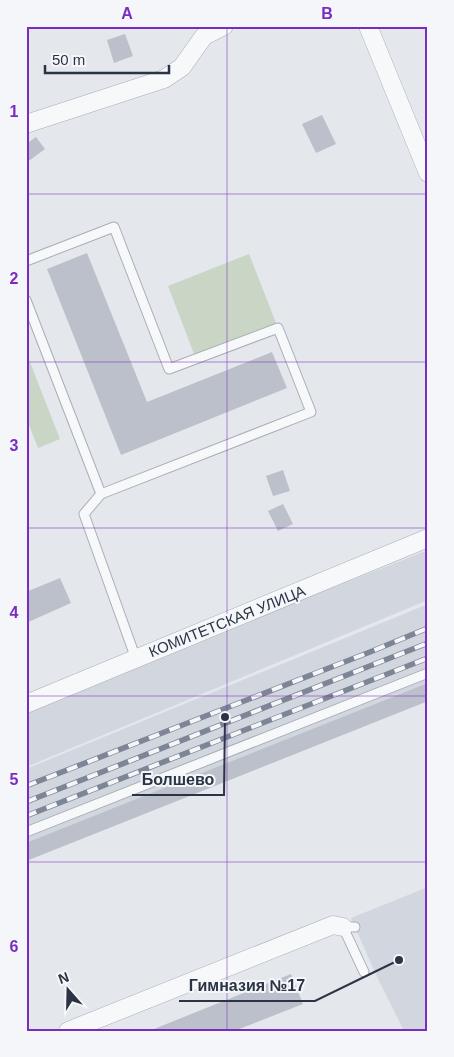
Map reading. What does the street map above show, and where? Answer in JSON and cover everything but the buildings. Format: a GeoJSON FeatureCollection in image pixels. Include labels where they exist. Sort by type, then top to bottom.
{"type":"FeatureCollection","features":[{"type":"Feature","properties":{"kind":"street"},"geometry":{"type":"LineString","coordinates":[[26,124],[164,79],[182,67],[204,36],[224,26]]}},
{"type":"Feature","properties":{"kind":"street"},"geometry":{"type":"LineString","coordinates":[[368,26],[428,173]]}},
{"type":"Feature","properties":{"kind":"street","name":"КОМИТЕТСКАЯ УЛИЦА"},"geometry":{"type":"LineString","coordinates":[[26,704],[428,538]]}},
{"type":"Feature","properties":{"kind":"street"},"geometry":{"type":"LineString","coordinates":[[68,1031],[333,925],[349,927]]}},
{"type":"Feature","properties":{"kind":"lane"},"geometry":{"type":"LineString","coordinates":[[26,261],[114,227],[169,370],[278,328],[311,412],[101,494],[84,514],[136,659]]}},
{"type":"Feature","properties":{"kind":"lane"},"geometry":{"type":"LineString","coordinates":[[26,300],[101,494]]}},
{"type":"Feature","properties":{"kind":"lane"},"geometry":{"type":"LineString","coordinates":[[26,832],[428,673]]}},
{"type":"Feature","properties":{"kind":"lane"},"geometry":{"type":"LineString","coordinates":[[349,927],[364,972]]}},
{"type":"Feature","properties":{"kind":"shaded area"},"geometry":{"type":"Polygon","coordinates":[[[428,550],[428,600],[26,767],[26,710],[428,550]]]}},
{"type":"Feature","properties":{"kind":"shaded area"},"geometry":{"type":"Polygon","coordinates":[[[428,604],[428,701],[26,861],[26,769],[428,604]]]}},
{"type":"Feature","properties":{"kind":"shaded area"},"geometry":{"type":"Polygon","coordinates":[[[428,887],[428,1031],[404,1031],[351,918],[428,887]]]}},
{"type":"Feature","properties":{"kind":"green space"},"geometry":{"type":"Polygon","coordinates":[[[249,254],[278,328],[196,359],[168,286],[249,254]]]}},
{"type":"Feature","properties":{"kind":"green space"},"geometry":{"type":"Polygon","coordinates":[[[26,352],[60,439],[38,448],[26,417],[26,352]]]}},
{"type":"Feature","properties":{"kind":"railway"},"geometry":{"type":"LineString","coordinates":[[26,786],[428,628]]}},
{"type":"Feature","properties":{"kind":"railway"},"geometry":{"type":"LineString","coordinates":[[26,802],[428,643]]}},
{"type":"Feature","properties":{"kind":"railway"},"geometry":{"type":"LineString","coordinates":[[26,816],[428,658]]}},
{"type":"Feature","properties":{"kind":"place","name":"Болшево"},"geometry":{"type":"Point","coordinates":[225,717]}},
{"type":"Feature","properties":{"kind":"place","name":"Гимназия №17"},"geometry":{"type":"Point","coordinates":[399,960]}}]}
